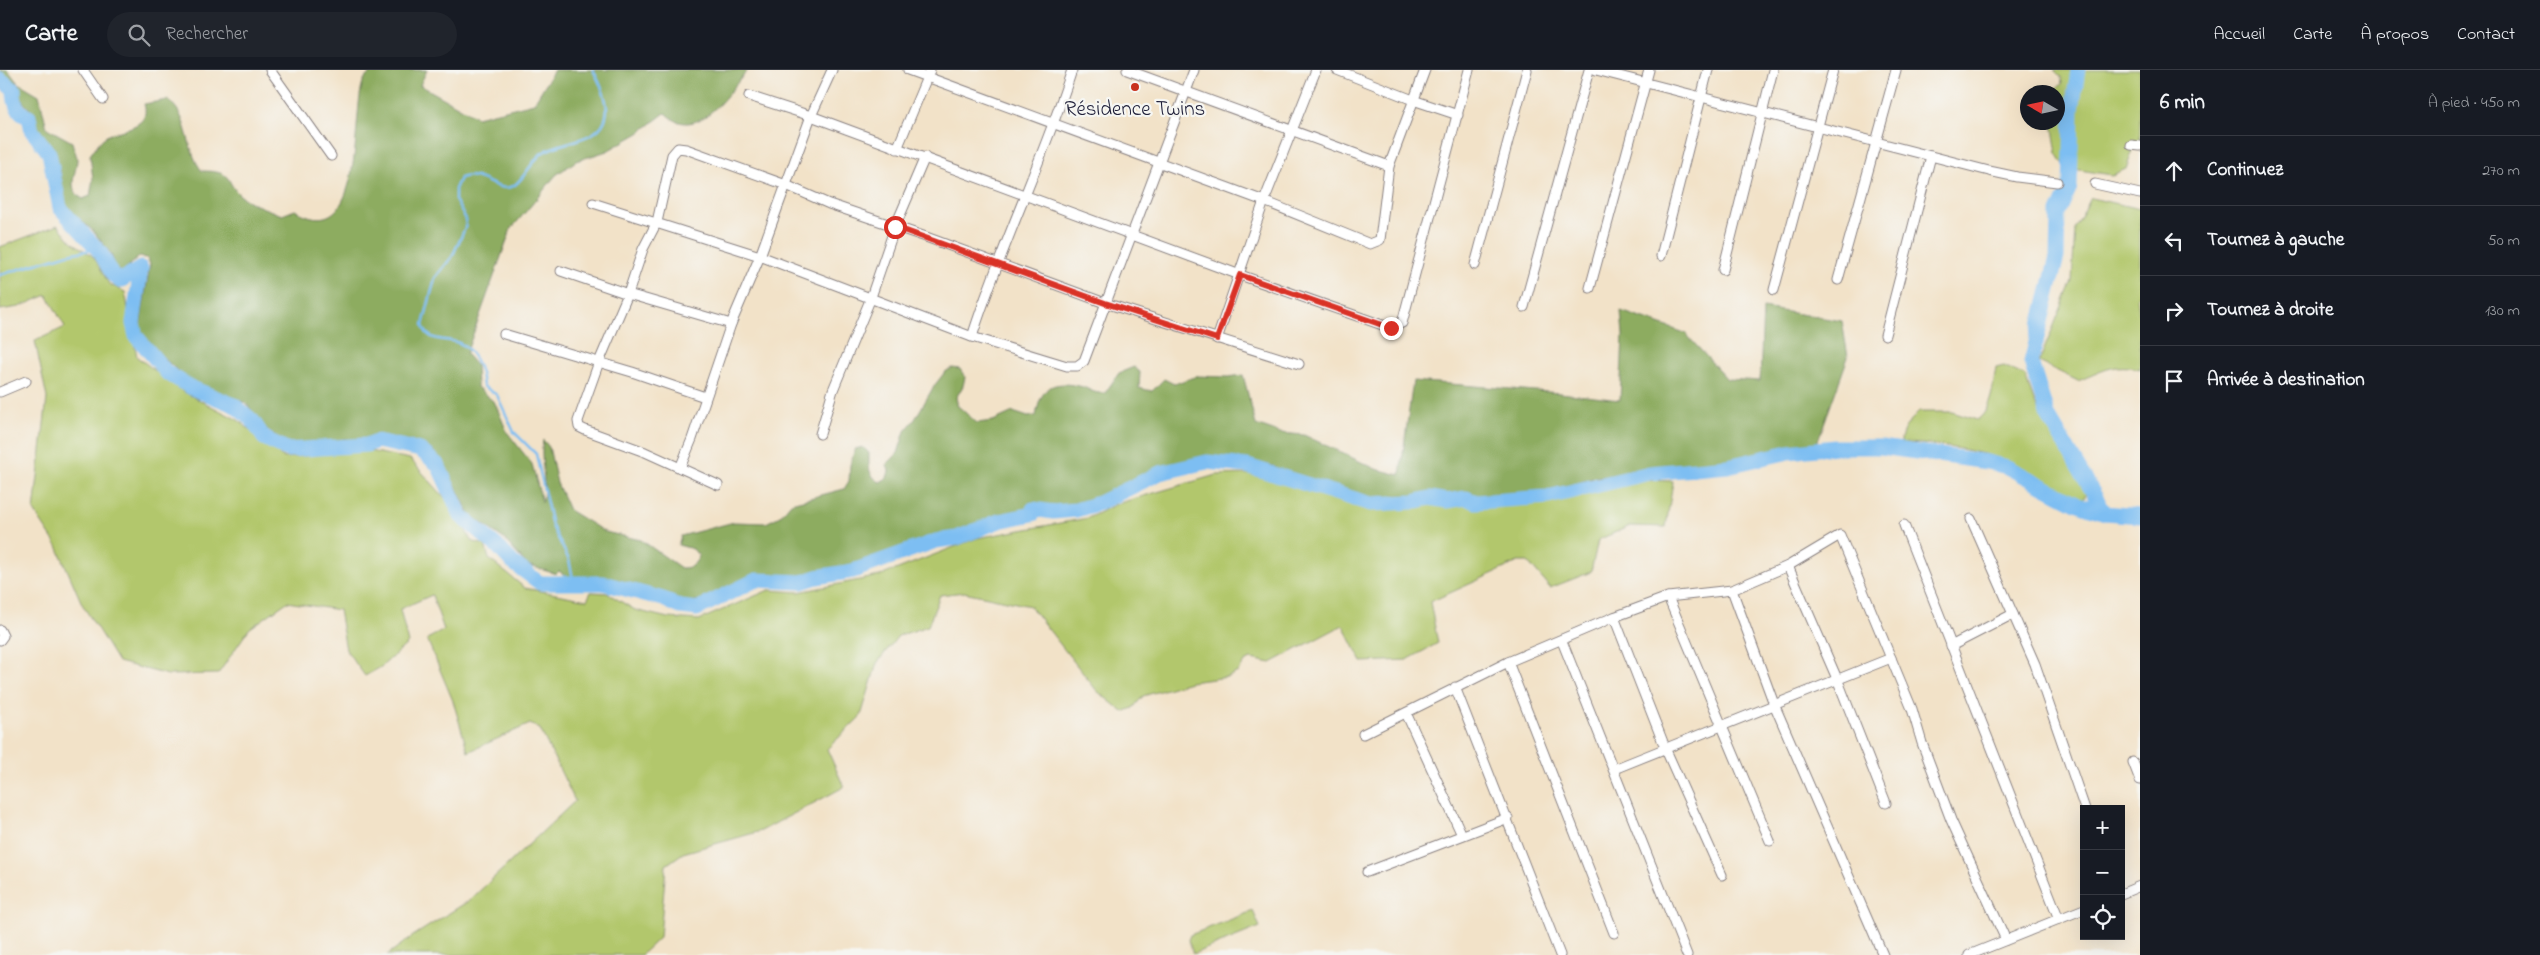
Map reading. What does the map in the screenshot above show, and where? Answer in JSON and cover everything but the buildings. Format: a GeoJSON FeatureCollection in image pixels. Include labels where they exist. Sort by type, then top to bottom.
{"type":"FeatureCollection","features":[{"type":"Feature","properties":{"kind":"street"},"geometry":{"type":"LineString","coordinates":[[83,70],[103,99]]}},
{"type":"Feature","properties":{"kind":"street"},"geometry":{"type":"LineString","coordinates":[[270,70],[331,156]]}},
{"type":"Feature","properties":{"kind":"street"},"geometry":{"type":"LineString","coordinates":[[680,468],[695,432],[705,397],[731,324],[760,256],[811,116],[832,70]]}},
{"type":"Feature","properties":{"kind":"street"},"geometry":{"type":"LineString","coordinates":[[908,70],[929,74],[1160,164],[1264,201],[1370,244],[1380,240],[1389,166],[1425,70]]}},
{"type":"Feature","properties":{"kind":"street"},"geometry":{"type":"LineString","coordinates":[[972,337],[997,265],[1054,123],[1072,70]]}},
{"type":"Feature","properties":{"kind":"street"},"geometry":{"type":"LineString","coordinates":[[1127,70],[1389,166]]}},
{"type":"Feature","properties":{"kind":"street"},"geometry":{"type":"LineString","coordinates":[[593,203],[760,256],[870,300],[972,337],[1077,366],[1084,361],[1194,70]]}},
{"type":"Feature","properties":{"kind":"street"},"geometry":{"type":"LineString","coordinates":[[1217,339],[1264,201],[1316,70]]}},
{"type":"Feature","properties":{"kind":"street"},"geometry":{"type":"LineString","coordinates":[[1337,70],[1413,100],[1458,115]]}},
{"type":"Feature","properties":{"kind":"street"},"geometry":{"type":"LineString","coordinates":[[749,96],[811,116],[1240,275],[1391,328],[1397,327],[1402,323],[1469,70]]}},
{"type":"Feature","properties":{"kind":"street"},"geometry":{"type":"LineString","coordinates":[[1475,265],[1527,70]]}},
{"type":"Feature","properties":{"kind":"street"},"geometry":{"type":"LineString","coordinates":[[1524,306],[1589,70]]}},
{"type":"Feature","properties":{"kind":"street"},"geometry":{"type":"LineString","coordinates":[[1596,70],[2017,178],[2056,182]]}},
{"type":"Feature","properties":{"kind":"street"},"geometry":{"type":"LineString","coordinates":[[1590,288],[1649,70]]}},
{"type":"Feature","properties":{"kind":"street"},"geometry":{"type":"LineString","coordinates":[[1661,256],[1708,70]]}},
{"type":"Feature","properties":{"kind":"street"},"geometry":{"type":"LineString","coordinates":[[1723,270],[1773,70]]}},
{"type":"Feature","properties":{"kind":"street"},"geometry":{"type":"LineString","coordinates":[[1774,290],[1833,70]]}},
{"type":"Feature","properties":{"kind":"street"},"geometry":{"type":"LineString","coordinates":[[1838,280],[1896,70]]}},
{"type":"Feature","properties":{"kind":"street"},"geometry":{"type":"LineString","coordinates":[[897,148],[929,74]]}},
{"type":"Feature","properties":{"kind":"street"},"geometry":{"type":"LineString","coordinates":[[718,485],[579,426],[578,421],[599,362],[628,294],[643,248],[657,222],[672,155],[678,148],[686,148],[786,185],[829,204],[1105,303],[1299,364]]}},
{"type":"Feature","properties":{"kind":"street"},"geometry":{"type":"LineString","coordinates":[[1885,335],[1931,156]]}},
{"type":"Feature","properties":{"kind":"street"},"geometry":{"type":"LineString","coordinates":[[820,434],[833,390],[870,300],[895,227],[924,157]]}},
{"type":"Feature","properties":{"kind":"street"},"geometry":{"type":"LineString","coordinates":[[2095,184],[2140,194]]}},
{"type":"Feature","properties":{"kind":"street"},"geometry":{"type":"LineString","coordinates":[[562,271],[628,294],[731,324]]}},
{"type":"Feature","properties":{"kind":"street"},"geometry":{"type":"LineString","coordinates":[[504,334],[599,362],[705,397]]}},
{"type":"Feature","properties":{"kind":"street"},"geometry":{"type":"LineString","coordinates":[[0,392],[26,381]]}},
{"type":"Feature","properties":{"kind":"street"},"geometry":{"type":"LineString","coordinates":[[1971,519],[2035,664],[2083,805]]}},
{"type":"Feature","properties":{"kind":"street"},"geometry":{"type":"LineString","coordinates":[[1904,525],[2059,919]]}},
{"type":"Feature","properties":{"kind":"street"},"geometry":{"type":"LineString","coordinates":[[1364,734],[1508,662],[1562,641],[1614,617],[1668,598],[1732,590],[1788,566],[1840,535],[1891,658],[1952,820],[2006,940]]}},
{"type":"Feature","properties":{"kind":"street"},"geometry":{"type":"LineString","coordinates":[[1788,566],[1838,681],[1886,803]]}},
{"type":"Feature","properties":{"kind":"street"},"geometry":{"type":"LineString","coordinates":[[1732,590],[1774,704],[1883,955]]}},
{"type":"Feature","properties":{"kind":"street"},"geometry":{"type":"LineString","coordinates":[[1668,598],[1770,841]]}},
{"type":"Feature","properties":{"kind":"street"},"geometry":{"type":"LineString","coordinates":[[1951,646],[2013,614]]}},
{"type":"Feature","properties":{"kind":"street"},"geometry":{"type":"LineString","coordinates":[[1614,617],[1666,750],[1722,875]]}},
{"type":"Feature","properties":{"kind":"street"},"geometry":{"type":"LineString","coordinates":[[0,630],[3,636],[0,640]]}},
{"type":"Feature","properties":{"kind":"street"},"geometry":{"type":"LineString","coordinates":[[1562,641],[1687,955]]}},
{"type":"Feature","properties":{"kind":"street"},"geometry":{"type":"LineString","coordinates":[[1614,769],[1666,750],[1774,704],[1838,681],[1891,658]]}},
{"type":"Feature","properties":{"kind":"street"},"geometry":{"type":"LineString","coordinates":[[1508,662],[1614,934]]}},
{"type":"Feature","properties":{"kind":"street"},"geometry":{"type":"LineString","coordinates":[[1456,688],[1560,955]]}},
{"type":"Feature","properties":{"kind":"street"},"geometry":{"type":"LineString","coordinates":[[1406,713],[1462,835]]}},
{"type":"Feature","properties":{"kind":"street"},"geometry":{"type":"LineString","coordinates":[[2133,762],[2140,780]]}},
{"type":"Feature","properties":{"kind":"street"},"geometry":{"type":"LineString","coordinates":[[1367,872],[1508,818]]}},
{"type":"Feature","properties":{"kind":"street"},"geometry":{"type":"LineString","coordinates":[[2125,892],[2140,886]]}},
{"type":"Feature","properties":{"kind":"street"},"geometry":{"type":"LineString","coordinates":[[1969,955],[2080,911]]}},
{"type":"Feature","properties":{"kind":"green space"},"geometry":{"type":"Polygon","coordinates":[[[0,70],[8,70],[17,82],[39,95],[47,128],[72,142],[77,158],[73,186],[74,191],[83,199],[90,196],[93,179],[90,155],[99,143],[111,134],[139,123],[145,112],[144,104],[167,100],[179,113],[192,153],[202,171],[221,173],[245,199],[263,208],[282,215],[295,210],[318,218],[334,212],[345,197],[351,175],[363,82],[373,70],[427,70],[420,85],[477,117],[534,103],[554,70],[748,70],[722,102],[700,119],[689,123],[677,121],[665,113],[639,133],[607,151],[576,161],[556,175],[511,229],[466,354],[476,365],[477,387],[495,403],[507,432],[532,464],[542,502],[544,494],[543,440],[549,447],[557,483],[569,510],[605,532],[641,540],[681,568],[692,565],[699,556],[693,549],[678,545],[681,536],[734,522],[766,523],[780,516],[791,503],[844,489],[849,481],[850,465],[855,449],[863,447],[869,453],[870,470],[876,479],[880,482],[887,478],[889,471],[887,464],[898,453],[905,431],[915,419],[934,386],[945,372],[952,368],[960,369],[965,377],[963,386],[956,398],[958,406],[977,423],[993,421],[1013,412],[1028,417],[1036,416],[1044,393],[1054,385],[1069,384],[1097,393],[1105,393],[1119,373],[1134,367],[1140,372],[1139,388],[1152,391],[1164,379],[1174,384],[1197,376],[1228,377],[1243,375],[1256,425],[1279,433],[1304,435],[1376,469],[1400,475],[1413,381],[1620,400],[1623,335],[1621,311],[1685,333],[1727,379],[1760,381],[1763,308],[1842,321],[1848,357],[1816,446],[1779,451],[1771,455],[1675,467],[1651,467],[1622,476],[1596,477],[1552,492],[1525,496],[1488,498],[1430,495],[1401,500],[1363,498],[1317,484],[1272,466],[1227,458],[1195,459],[1153,471],[1099,499],[1059,506],[1034,504],[1023,513],[999,517],[953,535],[934,537],[902,550],[894,550],[866,563],[804,576],[759,576],[707,599],[691,602],[676,600],[611,581],[566,577],[559,571],[556,574],[527,565],[504,539],[470,515],[447,470],[432,450],[387,438],[373,438],[367,441],[344,439],[317,445],[285,443],[265,428],[246,403],[193,385],[156,351],[141,332],[140,325],[150,264],[147,258],[139,257],[122,272],[116,269],[111,254],[93,231],[68,209],[64,202],[60,171],[52,149],[38,130],[34,114],[23,102],[18,89],[7,77],[0,85],[0,70]]]}},
{"type":"Feature","properties":{"kind":"green space"},"geometry":{"type":"Polygon","coordinates":[[[2054,70],[2140,70],[2140,145],[2135,145],[2126,169],[2112,175],[2066,168],[2057,153],[2053,130],[2065,130],[2065,85],[2061,85],[2061,77],[2054,70]]]}},
{"type":"Feature","properties":{"kind":"green space"},"geometry":{"type":"Polygon","coordinates":[[[2091,198],[2140,209],[2140,295],[2137,296],[2140,320],[2140,369],[2115,367],[2078,381],[2039,362],[2072,281],[2075,228],[2091,198]]]}},
{"type":"Feature","properties":{"kind":"green space"},"geometry":{"type":"Polygon","coordinates":[[[58,225],[71,241],[94,257],[109,284],[125,292],[137,357],[184,392],[238,420],[284,458],[364,450],[410,459],[456,510],[471,541],[485,545],[489,559],[525,588],[587,600],[591,592],[607,593],[635,610],[668,618],[699,620],[769,590],[799,592],[880,576],[977,538],[1088,518],[1116,504],[1216,475],[1249,474],[1364,506],[1531,503],[1638,480],[1673,481],[1666,527],[1630,526],[1598,540],[1591,572],[1550,588],[1528,562],[1518,562],[1430,602],[1438,643],[1407,660],[1362,662],[1343,625],[1271,663],[1251,659],[1245,662],[1238,672],[1228,677],[1190,682],[1143,696],[1133,708],[1123,712],[1097,691],[1030,606],[964,592],[940,595],[928,626],[898,636],[877,663],[861,716],[827,749],[844,787],[761,831],[683,853],[666,865],[660,937],[641,955],[387,955],[470,900],[575,801],[540,729],[530,724],[468,752],[453,701],[427,639],[444,630],[432,595],[400,609],[408,643],[381,667],[365,676],[346,650],[339,610],[287,602],[249,629],[218,674],[168,675],[118,662],[82,604],[57,546],[34,511],[47,398],[35,341],[65,327],[47,295],[19,307],[0,310],[0,247],[58,225]]]}},
{"type":"Feature","properties":{"kind":"green space"},"geometry":{"type":"Polygon","coordinates":[[[2004,366],[2025,376],[2036,406],[2084,485],[2086,493],[2083,500],[2020,467],[2000,459],[1957,448],[1901,443],[1904,430],[1919,412],[1952,412],[1977,420],[1982,416],[1989,403],[1996,368],[2004,366]]]}},
{"type":"Feature","properties":{"kind":"green space"},"geometry":{"type":"Polygon","coordinates":[[[1253,911],[1260,927],[1193,954],[1188,940],[1190,935],[1253,911]]]}},
{"type":"Feature","properties":{"kind":"waterway"},"geometry":{"type":"LineString","coordinates":[[574,583],[569,560],[552,526],[536,454],[514,432],[497,395],[483,386],[477,362],[469,350],[459,343],[437,339],[428,335],[423,325],[435,278],[452,257],[466,226],[465,218],[455,200],[455,189],[460,178],[474,177],[499,187],[511,187],[519,182],[542,153],[554,147],[586,137],[600,128],[607,112],[604,95],[593,70]]}},
{"type":"Feature","properties":{"kind":"waterway"},"geometry":{"type":"LineString","coordinates":[[2078,70],[2072,110],[2070,187],[2058,213],[2057,257],[2031,362],[2047,414],[2105,513]]}},
{"type":"Feature","properties":{"kind":"waterway"},"geometry":{"type":"LineString","coordinates":[[0,79],[14,90],[17,106],[21,112],[29,117],[32,131],[49,153],[60,208],[100,252],[113,275],[120,281],[141,268],[133,323],[136,336],[167,373],[192,388],[234,405],[252,420],[264,438],[288,450],[367,445],[377,441],[420,450],[438,465],[461,516],[498,547],[513,563],[540,583],[603,583],[663,599],[680,607],[697,609],[756,580],[802,582],[817,577],[853,571],[936,541],[957,538],[999,521],[1033,514],[1033,509],[1053,512],[1076,510],[1099,503],[1160,473],[1207,462],[1247,466],[1371,504],[1413,502],[1430,498],[1447,501],[1466,498],[1476,502],[1548,497],[1650,473],[1728,466],[1789,452],[1835,447],[1881,447],[1987,462],[2007,467],[2078,504],[2105,513],[2140,516]]}},
{"type":"Feature","properties":{"kind":"waterway"},"geometry":{"type":"LineString","coordinates":[[0,275],[68,254],[96,249]]}},
{"type":"Feature","properties":{"kind":"place","name":"Résidence Twins"},"geometry":{"type":"Point","coordinates":[1135,87]}},
{"type":"Feature","properties":{"kind":"route"},"geometry":{"type":"LineString","coordinates":[[895,227],[1105,303],[1217,339],[1240,275],[1391,328]]}}]}
